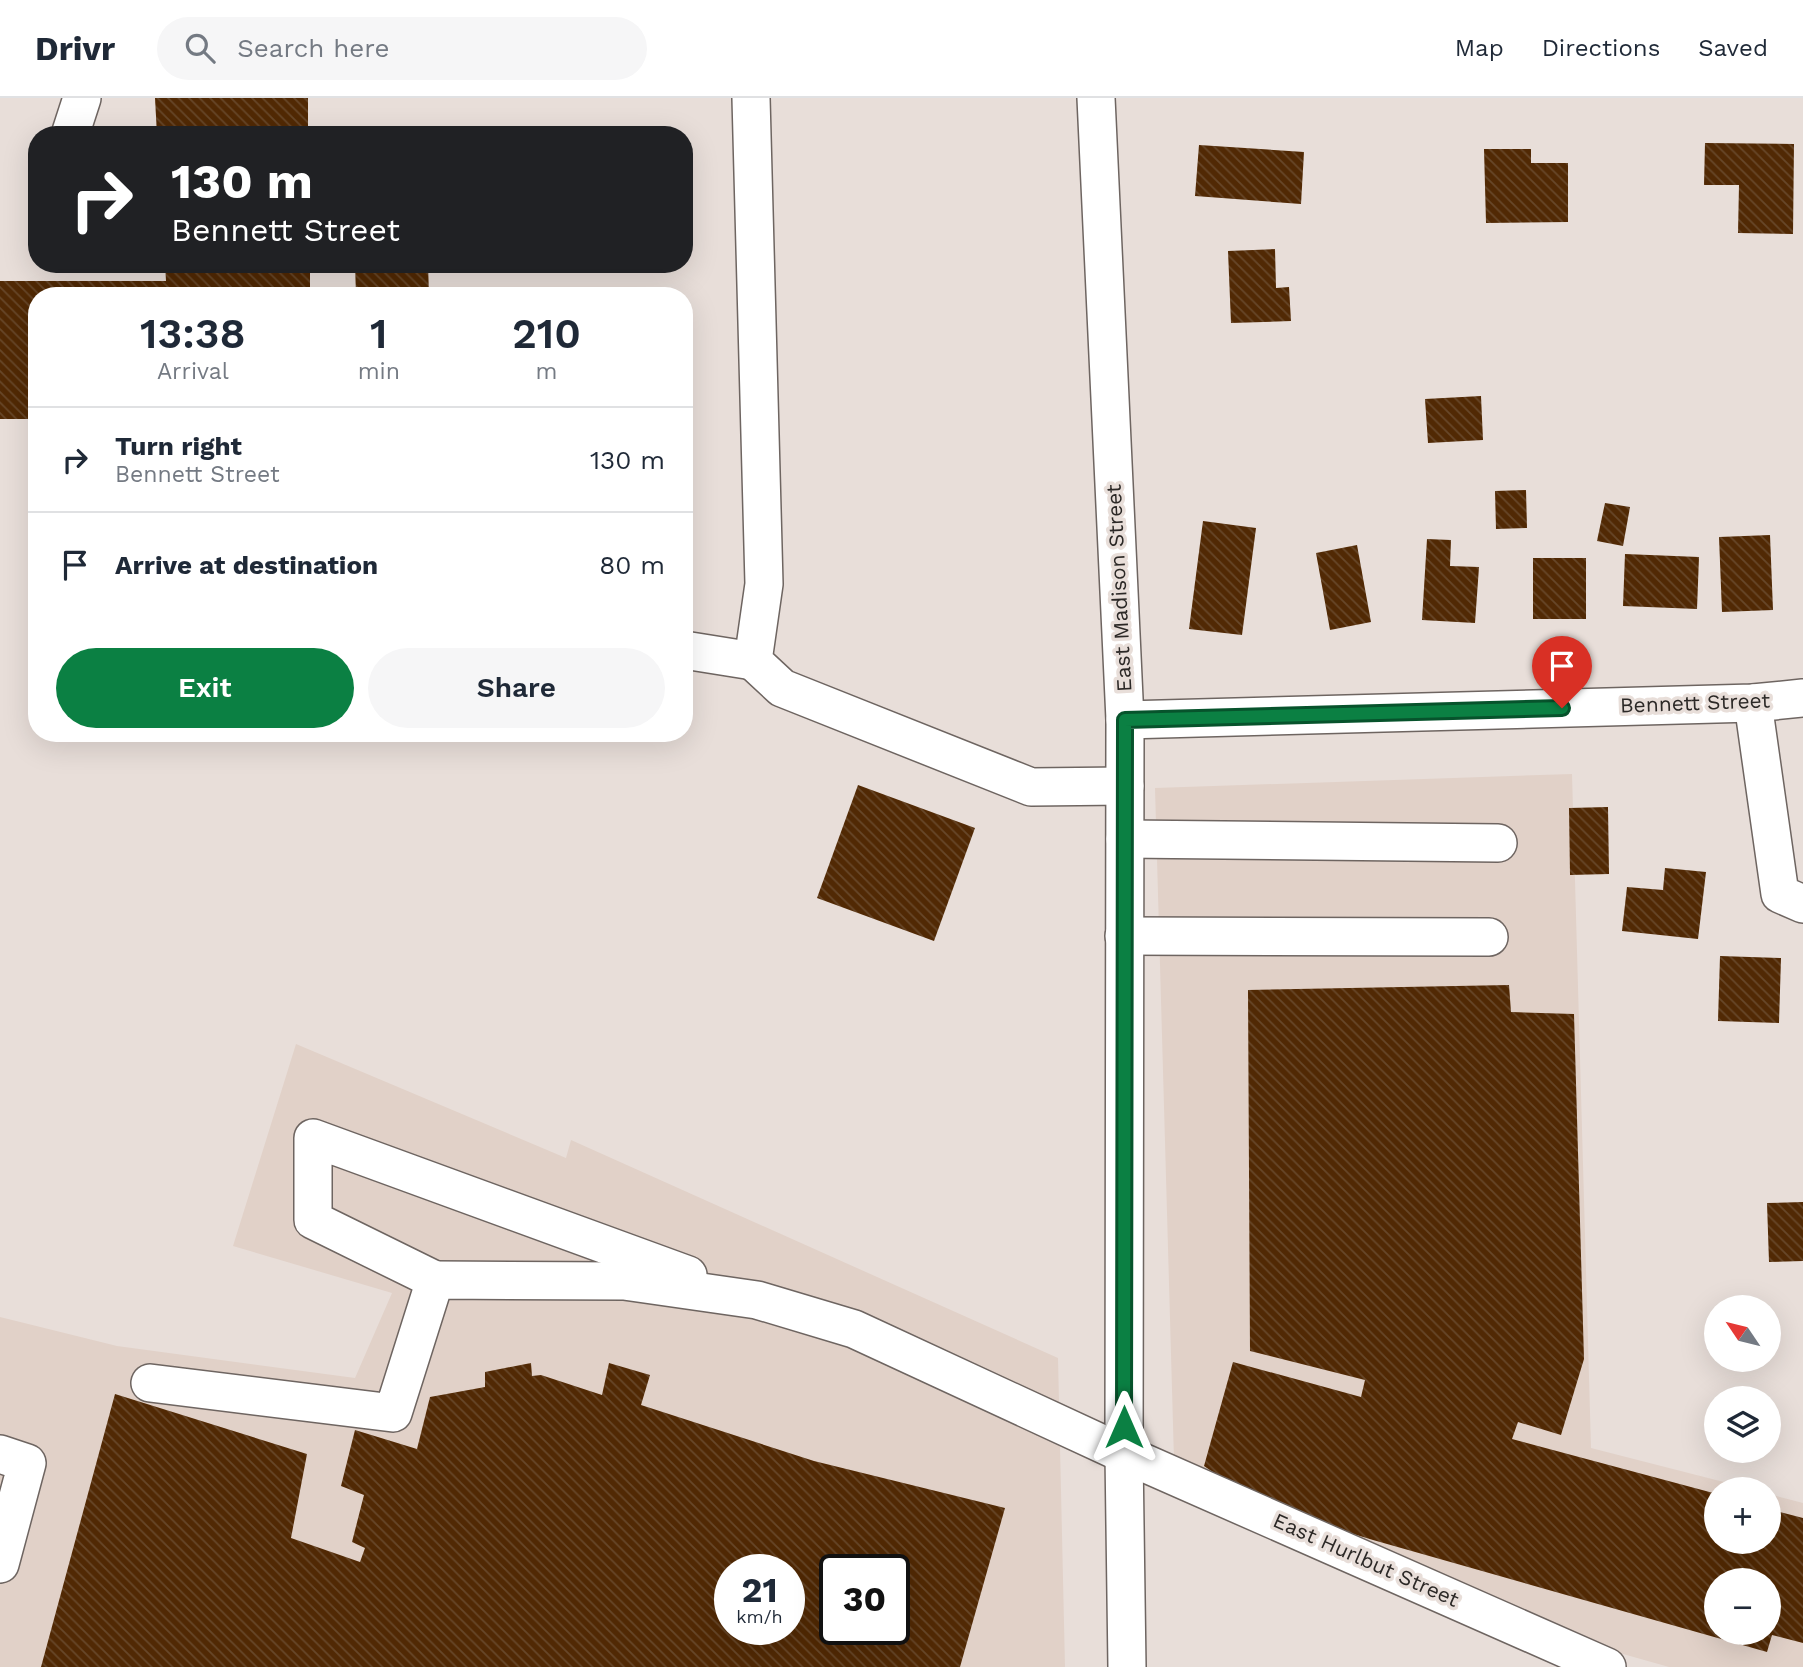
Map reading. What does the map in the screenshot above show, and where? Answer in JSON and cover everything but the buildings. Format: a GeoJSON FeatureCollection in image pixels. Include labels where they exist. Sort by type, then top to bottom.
{"type":"FeatureCollection","features":[{"type":"Feature","properties":{"kind":"street"},"geometry":{"type":"LineString","coordinates":[[73,126],[82,98]]}},
{"type":"Feature","properties":{"kind":"street"},"geometry":{"type":"LineString","coordinates":[[751,98],[764,584],[753,661]]}},
{"type":"Feature","properties":{"kind":"street","name":"East Madison Street"},"geometry":{"type":"LineString","coordinates":[[1096,98],[1125,720],[1124,1454],[1127,1667]]}},
{"type":"Feature","properties":{"kind":"street"},"geometry":{"type":"LineString","coordinates":[[693,651],[753,661],[782,688],[1031,787],[1125,786]]}},
{"type":"Feature","properties":{"kind":"street","name":"Bennett Street"},"geometry":{"type":"LineString","coordinates":[[1125,720],[1753,703],[1803,698]]}},
{"type":"Feature","properties":{"kind":"street"},"geometry":{"type":"LineString","coordinates":[[1753,703],[1780,894],[1803,904]]}},
{"type":"Feature","properties":{"kind":"street"},"geometry":{"type":"LineString","coordinates":[[1125,839],[1498,843]]}},
{"type":"Feature","properties":{"kind":"street"},"geometry":{"type":"LineString","coordinates":[[1124,936],[1489,937]]}},
{"type":"Feature","properties":{"kind":"street"},"geometry":{"type":"LineString","coordinates":[[313,1138],[758,1300],[624,1281],[435,1280],[313,1220],[313,1138]]}},
{"type":"Feature","properties":{"kind":"street"},"geometry":{"type":"LineString","coordinates":[[150,1383],[393,1413],[435,1280]]}},
{"type":"Feature","properties":{"kind":"street","name":"East Hurlbut Street"},"geometry":{"type":"LineString","coordinates":[[758,1300],[854,1329],[1124,1454],[1607,1667]]}},
{"type":"Feature","properties":{"kind":"street"},"geometry":{"type":"LineString","coordinates":[[0,1454],[27,1463],[0,1564]]}},
{"type":"Feature","properties":{"kind":"shaded area"},"geometry":{"type":"Polygon","coordinates":[[[1572,774],[1591,1448],[1704,1477],[1704,1554],[1781,1554],[1781,1497],[1803,1503],[1803,1667],[1669,1667],[1467,1610],[1174,1460],[1155,788],[1572,774]]]}},
{"type":"Feature","properties":{"kind":"shaded area"},"geometry":{"type":"Polygon","coordinates":[[[296,1044],[566,1158],[571,1140],[1058,1358],[1065,1667],[0,1667],[0,1317],[117,1346],[355,1378],[392,1293],[233,1246],[296,1044]]]}},
{"type":"Feature","properties":{"kind":"route"},"geometry":{"type":"LineString","coordinates":[[1124,1427],[1125,720],[1562,708]]}}]}
